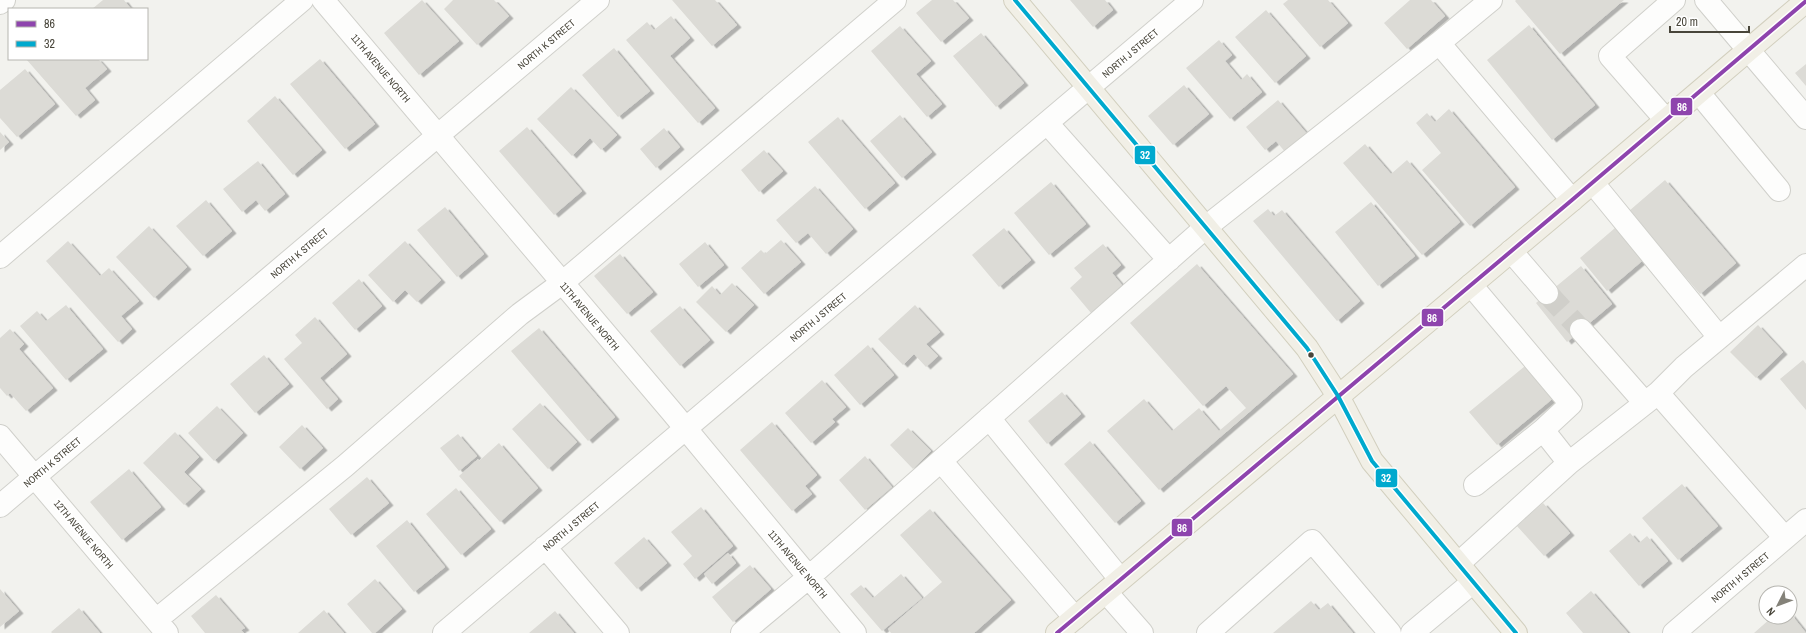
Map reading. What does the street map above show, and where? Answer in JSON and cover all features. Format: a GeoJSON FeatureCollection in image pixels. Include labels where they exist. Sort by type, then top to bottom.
{"type":"FeatureCollection","features":[{"type":"Feature","properties":{"kind":"main road"},"geometry":{"type":"LineString","coordinates":[[1015,0],[1307,348],[1338,396],[1372,461],[1516,633]]}},
{"type":"Feature","properties":{"kind":"main road"},"geometry":{"type":"LineString","coordinates":[[1057,633],[1593,183],[1806,1]]}},
{"type":"Feature","properties":{"kind":"street"},"geometry":{"type":"LineString","coordinates":[[0,3],[4,0]]}},
{"type":"Feature","properties":{"kind":"street"},"geometry":{"type":"LineString","coordinates":[[0,257],[302,0]]}},
{"type":"Feature","properties":{"kind":"street","name":"11TH AVENUE NORTH"},"geometry":{"type":"LineString","coordinates":[[323,0],[686,429],[855,633]]}},
{"type":"Feature","properties":{"kind":"street","name":"NORTH K STREET"},"geometry":{"type":"LineString","coordinates":[[0,506],[598,0]]}},
{"type":"Feature","properties":{"kind":"street"},"geometry":{"type":"LineString","coordinates":[[158,628],[520,314],[562,283],[895,0]]}},
{"type":"Feature","properties":{"kind":"street","name":"NORTH J STREET"},"geometry":{"type":"LineString","coordinates":[[444,633],[1192,0]]}},
{"type":"Feature","properties":{"kind":"street"},"geometry":{"type":"LineString","coordinates":[[742,633],[809,577],[1206,227],[1439,43],[1491,0]]}},
{"type":"Feature","properties":{"kind":"street"},"geometry":{"type":"LineString","coordinates":[[1666,120],[1610,56],[1674,0]]}},
{"type":"Feature","properties":{"kind":"street"},"geometry":{"type":"LineString","coordinates":[[1706,0],[1806,118]]}},
{"type":"Feature","properties":{"kind":"street"},"geometry":{"type":"LineString","coordinates":[[1439,43],[1572,200]]}},
{"type":"Feature","properties":{"kind":"street"},"geometry":{"type":"LineString","coordinates":[[1699,92],[1779,190]]}},
{"type":"Feature","properties":{"kind":"street"},"geometry":{"type":"LineString","coordinates":[[1046,123],[1169,260]]}},
{"type":"Feature","properties":{"kind":"street"},"geometry":{"type":"LineString","coordinates":[[1593,183],[1719,337]]}},
{"type":"Feature","properties":{"kind":"street"},"geometry":{"type":"LineString","coordinates":[[1511,251],[1547,293]]}},
{"type":"Feature","properties":{"kind":"street"},"geometry":{"type":"LineString","coordinates":[[1458,564],[1569,463],[1652,398],[1684,366],[1806,265]]}},
{"type":"Feature","properties":{"kind":"street"},"geometry":{"type":"LineString","coordinates":[[1472,285],[1571,404],[1543,430],[1475,485]]}},
{"type":"Feature","properties":{"kind":"street"},"geometry":{"type":"LineString","coordinates":[[1581,330],[1652,398],[1785,538]]}},
{"type":"Feature","properties":{"kind":"street"},"geometry":{"type":"LineString","coordinates":[[989,418],[1113,585],[1142,633]]}},
{"type":"Feature","properties":{"kind":"street"},"geometry":{"type":"LineString","coordinates":[[1543,430],[1569,463]]}},
{"type":"Feature","properties":{"kind":"street","name":"12TH AVENUE NORTH"},"geometry":{"type":"LineString","coordinates":[[0,436],[35,476],[158,628]]}},
{"type":"Feature","properties":{"kind":"street"},"geometry":{"type":"LineString","coordinates":[[941,461],[1075,618]]}},
{"type":"Feature","properties":{"kind":"street","name":"NORTH H STREET"},"geometry":{"type":"LineString","coordinates":[[1674,633],[1806,520]]}},
{"type":"Feature","properties":{"kind":"street"},"geometry":{"type":"LineString","coordinates":[[1208,633],[1312,541],[1390,633]]}},
{"type":"Feature","properties":{"kind":"street"},"geometry":{"type":"LineString","coordinates":[[545,548],[618,633]]}},
{"type":"Feature","properties":{"kind":"street"},"geometry":{"type":"LineString","coordinates":[[1412,633],[1473,582]]}},
{"type":"Feature","properties":{"kind":"building"},"geometry":{"type":"Polygon","coordinates":[[[103,0],[124,0],[130,8],[93,8],[103,0]]]}},
{"type":"Feature","properties":{"kind":"building"},"geometry":{"type":"Polygon","coordinates":[[[422,0],[459,41],[419,75],[384,33],[422,0]]]}},
{"type":"Feature","properties":{"kind":"building"},"geometry":{"type":"Polygon","coordinates":[[[453,0],[494,0],[509,16],[477,45],[444,9],[453,0]]]}},
{"type":"Feature","properties":{"kind":"building"},"geometry":{"type":"Polygon","coordinates":[[[672,0],[715,0],[737,25],[712,46],[672,0]]]}},
{"type":"Feature","properties":{"kind":"building"},"geometry":{"type":"Polygon","coordinates":[[[932,0],[953,0],[969,18],[941,42],[916,13],[932,0]]]}},
{"type":"Feature","properties":{"kind":"building"},"geometry":{"type":"Polygon","coordinates":[[[1070,0],[1105,0],[1113,10],[1093,27],[1070,0]]]}},
{"type":"Feature","properties":{"kind":"building"},"geometry":{"type":"Polygon","coordinates":[[[1288,0],[1328,0],[1348,23],[1320,47],[1283,4],[1288,0]]]}},
{"type":"Feature","properties":{"kind":"building"},"geometry":{"type":"Polygon","coordinates":[[[1410,0],[1431,0],[1445,16],[1407,49],[1384,23],[1410,0]]]}},
{"type":"Feature","properties":{"kind":"building"},"geometry":{"type":"Polygon","coordinates":[[[1624,0],[1560,54],[1515,1],[1624,0]]]}},
{"type":"Feature","properties":{"kind":"building"},"geometry":{"type":"Polygon","coordinates":[[[1266,10],[1306,56],[1275,83],[1235,37],[1266,10]]]}},
{"type":"Feature","properties":{"kind":"building"},"geometry":{"type":"Polygon","coordinates":[[[671,16],[690,38],[670,56],[715,108],[698,123],[626,40],[647,22],[654,30],[671,16]]]}},
{"type":"Feature","properties":{"kind":"building"},"geometry":{"type":"Polygon","coordinates":[[[1529,25],[1595,105],[1552,140],[1487,60],[1529,25]]]}},
{"type":"Feature","properties":{"kind":"building"},"geometry":{"type":"Polygon","coordinates":[[[900,26],[931,61],[916,74],[942,104],[927,117],[871,51],[900,26]]]}},
{"type":"Feature","properties":{"kind":"building"},"geometry":{"type":"Polygon","coordinates":[[[981,33],[1024,83],[996,107],[953,56],[981,33]]]}},
{"type":"Feature","properties":{"kind":"building"},"geometry":{"type":"Polygon","coordinates":[[[1219,40],[1232,55],[1225,61],[1241,80],[1247,74],[1262,92],[1230,119],[1186,68],[1219,40]]]}},
{"type":"Feature","properties":{"kind":"building"},"geometry":{"type":"Polygon","coordinates":[[[614,48],[650,91],[618,117],[582,75],[614,48]]]}},
{"type":"Feature","properties":{"kind":"building"},"geometry":{"type":"Polygon","coordinates":[[[320,59],[375,124],[345,149],[290,84],[320,59]]]}},
{"type":"Feature","properties":{"kind":"building"},"geometry":{"type":"Polygon","coordinates":[[[27,60],[99,60],[107,69],[85,88],[95,100],[76,116],[27,60]]]}},
{"type":"Feature","properties":{"kind":"building"},"geometry":{"type":"Polygon","coordinates":[[[1806,64],[1806,86],[1795,73],[1806,64]]]}},
{"type":"Feature","properties":{"kind":"building"},"geometry":{"type":"Polygon","coordinates":[[[25,69],[55,104],[17,137],[0,118],[0,90],[25,69]]]}},
{"type":"Feature","properties":{"kind":"building"},"geometry":{"type":"Polygon","coordinates":[[[1184,85],[1209,114],[1173,145],[1148,116],[1184,85]]]}},
{"type":"Feature","properties":{"kind":"building"},"geometry":{"type":"Polygon","coordinates":[[[571,87],[617,135],[601,150],[590,138],[572,156],[537,119],[571,87]]]}},
{"type":"Feature","properties":{"kind":"building"},"geometry":{"type":"Polygon","coordinates":[[[275,96],[322,150],[293,175],[247,121],[275,96]]]}},
{"type":"Feature","properties":{"kind":"building"},"geometry":{"type":"Polygon","coordinates":[[[1278,100],[1308,135],[1286,153],[1276,141],[1265,150],[1246,127],[1278,100]]]}},
{"type":"Feature","properties":{"kind":"building"},"geometry":{"type":"Polygon","coordinates":[[[1449,109],[1515,187],[1470,226],[1422,170],[1441,153],[1416,123],[1427,113],[1435,122],[1449,109]]]}},
{"type":"Feature","properties":{"kind":"building"},"geometry":{"type":"Polygon","coordinates":[[[900,115],[932,152],[902,178],[870,141],[900,115]]]}},
{"type":"Feature","properties":{"kind":"building"},"geometry":{"type":"Polygon","coordinates":[[[838,117],[895,183],[865,209],[808,142],[838,117]]]}},
{"type":"Feature","properties":{"kind":"building"},"geometry":{"type":"Polygon","coordinates":[[[527,127],[582,191],[554,215],[499,151],[527,127]]]}},
{"type":"Feature","properties":{"kind":"building"},"geometry":{"type":"Polygon","coordinates":[[[664,128],[680,147],[656,168],[640,149],[664,128]]]}},
{"type":"Feature","properties":{"kind":"building"},"geometry":{"type":"Polygon","coordinates":[[[0,132],[9,142],[0,150],[0,132]]]}},
{"type":"Feature","properties":{"kind":"building"},"geometry":{"type":"Polygon","coordinates":[[[1365,144],[1391,174],[1407,160],[1460,222],[1422,255],[1343,163],[1365,144]]]}},
{"type":"Feature","properties":{"kind":"building"},"geometry":{"type":"Polygon","coordinates":[[[764,150],[783,171],[759,192],[741,170],[764,150]]]}},
{"type":"Feature","properties":{"kind":"building"},"geometry":{"type":"Polygon","coordinates":[[[258,161],[285,194],[265,211],[256,200],[242,212],[223,189],[258,161]]]}},
{"type":"Feature","properties":{"kind":"building"},"geometry":{"type":"Polygon","coordinates":[[[1665,180],[1736,263],[1700,294],[1629,211],[1665,180]]]}},
{"type":"Feature","properties":{"kind":"building"},"geometry":{"type":"Polygon","coordinates":[[[1051,182],[1086,224],[1049,255],[1014,213],[1051,182]]]}},
{"type":"Feature","properties":{"kind":"building"},"geometry":{"type":"Polygon","coordinates":[[[815,186],[853,229],[826,254],[808,233],[796,243],[776,220],[815,186]]]}},
{"type":"Feature","properties":{"kind":"building"},"geometry":{"type":"Polygon","coordinates":[[[206,200],[232,231],[203,256],[176,226],[206,200]]]}},
{"type":"Feature","properties":{"kind":"building"},"geometry":{"type":"Polygon","coordinates":[[[1371,202],[1415,256],[1378,286],[1335,232],[1371,202]]]}},
{"type":"Feature","properties":{"kind":"building"},"geometry":{"type":"Polygon","coordinates":[[[445,207],[484,254],[457,277],[417,230],[445,207]]]}},
{"type":"Feature","properties":{"kind":"building"},"geometry":{"type":"Polygon","coordinates":[[[1268,209],[1274,216],[1282,210],[1360,301],[1337,321],[1253,221],[1268,209]]]}},
{"type":"Feature","properties":{"kind":"building"},"geometry":{"type":"Polygon","coordinates":[[[149,226],[187,267],[154,298],[116,257],[149,226]]]}},
{"type":"Feature","properties":{"kind":"building"},"geometry":{"type":"Polygon","coordinates":[[[1004,228],[1031,260],[999,287],[972,255],[1004,228]]]}},
{"type":"Feature","properties":{"kind":"building"},"geometry":{"type":"Polygon","coordinates":[[[1615,228],[1642,261],[1607,291],[1580,258],[1615,228]]]}},
{"type":"Feature","properties":{"kind":"building"},"geometry":{"type":"Polygon","coordinates":[[[781,240],[801,262],[764,294],[741,268],[761,250],[765,254],[781,240]]]}},
{"type":"Feature","properties":{"kind":"building"},"geometry":{"type":"Polygon","coordinates":[[[68,241],[100,276],[109,268],[139,301],[121,316],[132,329],[118,342],[46,261],[68,241]]]}},
{"type":"Feature","properties":{"kind":"building"},"geometry":{"type":"Polygon","coordinates":[[[405,241],[441,280],[417,302],[405,290],[393,302],[368,275],[405,241]]]}},
{"type":"Feature","properties":{"kind":"building"},"geometry":{"type":"Polygon","coordinates":[[[705,242],[724,265],[698,287],[679,264],[705,242]]]}},
{"type":"Feature","properties":{"kind":"building"},"geometry":{"type":"Polygon","coordinates":[[[1103,244],[1121,265],[1112,273],[1122,285],[1091,313],[1070,288],[1082,277],[1074,268],[1103,244]]]}},
{"type":"Feature","properties":{"kind":"building"},"geometry":{"type":"Polygon","coordinates":[[[620,254],[653,292],[627,314],[594,276],[620,254]]]}},
{"type":"Feature","properties":{"kind":"building"},"geometry":{"type":"Polygon","coordinates":[[[1197,264],[1293,374],[1159,490],[1107,431],[1144,399],[1172,431],[1199,408],[1219,431],[1246,408],[1226,386],[1203,406],[1130,323],[1197,264]]]}},
{"type":"Feature","properties":{"kind":"building"},"geometry":{"type":"Polygon","coordinates":[[[1581,266],[1612,304],[1567,342],[1536,303],[1581,266]]]}},
{"type":"Feature","properties":{"kind":"building"},"geometry":{"type":"Polygon","coordinates":[[[359,279],[382,306],[355,330],[332,303],[359,279]]]}},
{"type":"Feature","properties":{"kind":"building"},"geometry":{"type":"Polygon","coordinates":[[[732,283],[754,305],[726,332],[696,302],[712,286],[720,295],[732,283]]]}},
{"type":"Feature","properties":{"kind":"building"},"geometry":{"type":"Polygon","coordinates":[[[66,305],[103,349],[66,380],[20,326],[37,311],[46,321],[66,305]]]}},
{"type":"Feature","properties":{"kind":"building"},"geometry":{"type":"Polygon","coordinates":[[[915,305],[940,332],[926,344],[938,356],[926,367],[914,354],[903,365],[878,339],[915,305]]]}},
{"type":"Feature","properties":{"kind":"building"},"geometry":{"type":"Polygon","coordinates":[[[680,306],[710,340],[680,366],[650,331],[680,306]]]}},
{"type":"Feature","properties":{"kind":"building"},"geometry":{"type":"Polygon","coordinates":[[[315,317],[347,354],[320,378],[338,399],[327,409],[284,359],[302,343],[295,335],[315,317]]]}},
{"type":"Feature","properties":{"kind":"building"},"geometry":{"type":"Polygon","coordinates":[[[1758,325],[1783,352],[1756,378],[1730,352],[1758,325]]]}},
{"type":"Feature","properties":{"kind":"building"},"geometry":{"type":"Polygon","coordinates":[[[539,328],[615,417],[588,441],[511,351],[539,328]]]}},
{"type":"Feature","properties":{"kind":"building"},"geometry":{"type":"Polygon","coordinates":[[[10,329],[24,344],[19,349],[53,388],[26,411],[10,393],[7,396],[0,388],[0,338],[10,329]]]}},
{"type":"Feature","properties":{"kind":"building"},"geometry":{"type":"Polygon","coordinates":[[[868,345],[894,375],[860,405],[834,375],[868,345]]]}},
{"type":"Feature","properties":{"kind":"building"},"geometry":{"type":"Polygon","coordinates":[[[264,355],[289,384],[255,413],[230,384],[264,355]]]}},
{"type":"Feature","properties":{"kind":"building"},"geometry":{"type":"Polygon","coordinates":[[[1803,360],[1806,364],[1806,410],[1780,379],[1803,360]]]}},
{"type":"Feature","properties":{"kind":"building"},"geometry":{"type":"Polygon","coordinates":[[[1530,362],[1557,395],[1497,445],[1469,412],[1530,362]]]}},
{"type":"Feature","properties":{"kind":"building"},"geometry":{"type":"Polygon","coordinates":[[[822,380],[846,407],[832,419],[835,422],[811,443],[785,413],[822,380]]]}},
{"type":"Feature","properties":{"kind":"building"},"geometry":{"type":"Polygon","coordinates":[[[1062,392],[1081,414],[1047,444],[1028,421],[1062,392]]]}},
{"type":"Feature","properties":{"kind":"building"},"geometry":{"type":"Polygon","coordinates":[[[540,403],[577,442],[548,469],[512,429],[540,403]]]}},
{"type":"Feature","properties":{"kind":"building"},"geometry":{"type":"Polygon","coordinates":[[[217,406],[243,433],[214,461],[188,433],[217,406]]]}},
{"type":"Feature","properties":{"kind":"building"},"geometry":{"type":"Polygon","coordinates":[[[772,422],[817,475],[805,486],[812,494],[792,511],[740,450],[772,422]]]}},
{"type":"Feature","properties":{"kind":"building"},"geometry":{"type":"Polygon","coordinates":[[[302,425],[323,448],[300,469],[279,447],[302,425]]]}},
{"type":"Feature","properties":{"kind":"building"},"geometry":{"type":"Polygon","coordinates":[[[908,428],[931,451],[913,469],[890,445],[908,428]]]}},
{"type":"Feature","properties":{"kind":"building"},"geometry":{"type":"Polygon","coordinates":[[[175,432],[199,457],[184,472],[201,489],[184,505],[143,463],[175,432]]]}},
{"type":"Feature","properties":{"kind":"building"},"geometry":{"type":"Polygon","coordinates":[[[458,434],[477,456],[459,471],[440,448],[458,434]]]}},
{"type":"Feature","properties":{"kind":"building"},"geometry":{"type":"Polygon","coordinates":[[[1090,441],[1141,501],[1115,523],[1064,464],[1090,441]]]}},
{"type":"Feature","properties":{"kind":"building"},"geometry":{"type":"Polygon","coordinates":[[[499,443],[538,488],[500,522],[459,476],[499,443]]]}},
{"type":"Feature","properties":{"kind":"building"},"geometry":{"type":"Polygon","coordinates":[[[865,456],[892,487],[865,510],[839,480],[865,456]]]}},
{"type":"Feature","properties":{"kind":"building"},"geometry":{"type":"Polygon","coordinates":[[[129,469],[161,507],[122,540],[90,502],[129,469]]]}},
{"type":"Feature","properties":{"kind":"building"},"geometry":{"type":"Polygon","coordinates":[[[367,477],[389,503],[351,535],[329,509],[367,477]]]}},
{"type":"Feature","properties":{"kind":"building"},"geometry":{"type":"Polygon","coordinates":[[[1682,484],[1718,526],[1678,560],[1642,518],[1682,484]]]}},
{"type":"Feature","properties":{"kind":"building"},"geometry":{"type":"Polygon","coordinates":[[[456,488],[491,529],[461,555],[426,514],[456,488]]]}},
{"type":"Feature","properties":{"kind":"building"},"geometry":{"type":"Polygon","coordinates":[[[1543,503],[1570,533],[1544,556],[1517,526],[1543,503]]]}},
{"type":"Feature","properties":{"kind":"building"},"geometry":{"type":"Polygon","coordinates":[[[701,507],[733,546],[695,579],[683,564],[692,556],[671,532],[701,507]]]}},
{"type":"Feature","properties":{"kind":"building"},"geometry":{"type":"Polygon","coordinates":[[[930,509],[1011,600],[974,633],[891,633],[888,629],[942,582],[900,535],[930,509]]]}},
{"type":"Feature","properties":{"kind":"building"},"geometry":{"type":"Polygon","coordinates":[[[407,520],[445,567],[414,592],[376,546],[407,520]]]}},
{"type":"Feature","properties":{"kind":"building"},"geometry":{"type":"Polygon","coordinates":[[[1630,533],[1639,543],[1647,536],[1668,561],[1639,586],[1609,551],[1630,533]]]}},
{"type":"Feature","properties":{"kind":"building"},"geometry":{"type":"Polygon","coordinates":[[[644,537],[667,563],[637,589],[614,563],[644,537]]]}},
{"type":"Feature","properties":{"kind":"building"},"geometry":{"type":"Polygon","coordinates":[[[728,553],[736,563],[712,584],[704,574],[728,553]]]}},
{"type":"Feature","properties":{"kind":"building"},"geometry":{"type":"Polygon","coordinates":[[[750,565],[771,589],[733,622],[712,597],[750,565]]]}},
{"type":"Feature","properties":{"kind":"building"},"geometry":{"type":"Polygon","coordinates":[[[901,574],[922,598],[882,631],[850,594],[861,585],[873,598],[901,574]]]}},
{"type":"Feature","properties":{"kind":"building"},"geometry":{"type":"Polygon","coordinates":[[[375,579],[402,609],[375,633],[372,633],[347,604],[375,579]]]}},
{"type":"Feature","properties":{"kind":"building"},"geometry":{"type":"Polygon","coordinates":[[[0,589],[19,611],[0,627],[0,589]]]}},
{"type":"Feature","properties":{"kind":"building"},"geometry":{"type":"Polygon","coordinates":[[[1591,591],[1628,633],[1583,633],[1566,613],[1591,591]]]}},
{"type":"Feature","properties":{"kind":"building"},"geometry":{"type":"Polygon","coordinates":[[[216,595],[245,628],[241,630],[244,633],[205,633],[191,616],[216,595]]]}},
{"type":"Feature","properties":{"kind":"building"},"geometry":{"type":"Polygon","coordinates":[[[1311,601],[1319,610],[1328,603],[1353,633],[1273,633],[1311,601]]]}},
{"type":"Feature","properties":{"kind":"building"},"geometry":{"type":"Polygon","coordinates":[[[79,608],[100,633],[51,632],[79,608]]]}},
{"type":"Feature","properties":{"kind":"building"},"geometry":{"type":"Polygon","coordinates":[[[324,610],[344,633],[298,633],[324,610]]]}},
{"type":"Feature","properties":{"kind":"building"},"geometry":{"type":"Polygon","coordinates":[[[555,611],[574,633],[529,633],[555,611]]]}},
{"type":"Feature","properties":{"kind":"building"},"geometry":{"type":"Polygon","coordinates":[[[1798,623],[1806,633],[1754,633],[1763,625],[1798,625],[1798,623]]]}},
{"type":"Feature","properties":{"kind":"tunnel"},"geometry":{"type":"LineString","coordinates":[[1547,293],[1581,330]]}},
{"type":"Feature","properties":{"kind":"transit line","name":"32"},"geometry":{"type":"LineString","coordinates":[[1015,0],[1307,348],[1338,396],[1372,461],[1516,633]]}},
{"type":"Feature","properties":{"kind":"transit line","name":"86"},"geometry":{"type":"LineString","coordinates":[[1057,633],[1806,1]]}}]}
